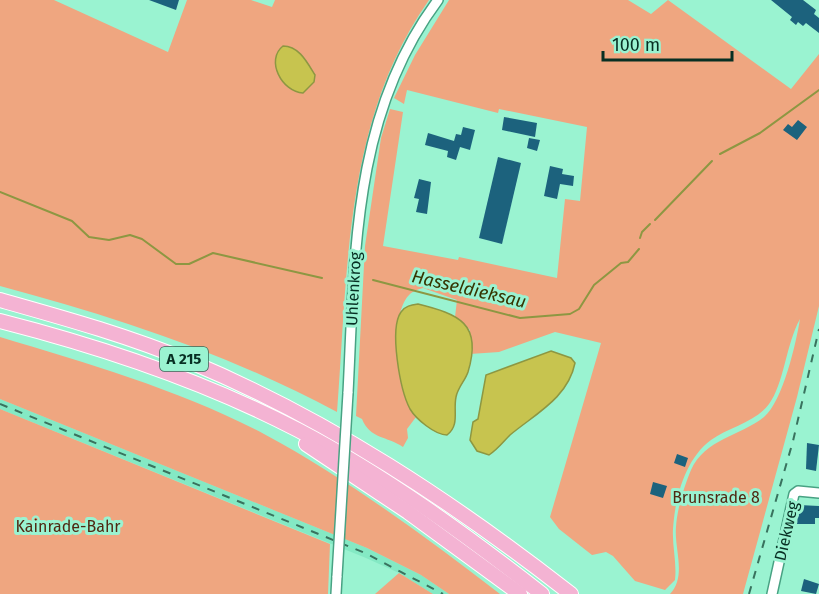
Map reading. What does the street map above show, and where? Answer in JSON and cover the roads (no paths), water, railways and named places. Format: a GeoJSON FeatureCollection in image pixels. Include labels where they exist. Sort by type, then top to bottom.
{"type":"FeatureCollection","features":[{"type":"Feature","properties":{"kind":"highway","name":"A 215"},"geometry":{"type":"LineString","coordinates":[[0,300],[71,320],[189,361],[313,421],[444,501],[571,594]]}},
{"type":"Feature","properties":{"kind":"highway","name":"A 215"},"geometry":{"type":"LineString","coordinates":[[0,321],[63,337],[134,361],[297,430],[397,490],[542,594]]}},
{"type":"Feature","properties":{"kind":"highway"},"geometry":{"type":"LineString","coordinates":[[256,411],[378,492],[520,594]]}},
{"type":"Feature","properties":{"kind":"street","name":"Uhlenkrog"},"geometry":{"type":"LineString","coordinates":[[336,594],[358,224],[369,151],[396,70],[438,0]]}},
{"type":"Feature","properties":{"kind":"street","name":"Diekweg"},"geometry":{"type":"LineString","coordinates":[[772,594],[794,494],[798,491],[819,493]]}},
{"type":"Feature","properties":{"kind":"waterway","name":"Hasseldieksau"},"geometry":{"type":"LineString","coordinates":[[720,154],[760,133],[819,90]]}},
{"type":"Feature","properties":{"kind":"waterway","name":"Hasseldieksau"},"geometry":{"type":"LineString","coordinates":[[655,220],[712,161]]}},
{"type":"Feature","properties":{"kind":"waterway","name":"Hasseldieksau"},"geometry":{"type":"LineString","coordinates":[[0,192],[72,221],[89,237],[109,240],[130,235],[142,239],[176,264],[189,264],[213,253],[322,278]]}},
{"type":"Feature","properties":{"kind":"waterway","name":"Hasseldieksau"},"geometry":{"type":"LineString","coordinates":[[640,238],[642,232],[650,224]]}},
{"type":"Feature","properties":{"kind":"waterway","name":"Hasseldieksau"},"geometry":{"type":"LineString","coordinates":[[373,280],[520,318],[570,314],[579,309],[594,285],[621,263],[628,262],[639,249]]}},
{"type":"Feature","properties":{"kind":"railway"},"geometry":{"type":"LineString","coordinates":[[749,594],[793,441],[819,329]]}},
{"type":"Feature","properties":{"kind":"railway"},"geometry":{"type":"LineString","coordinates":[[0,404],[365,553],[443,594]]}},
{"type":"Feature","properties":{"kind":"park label","name":"Brunsrade 8"},"geometry":{"type":"Point","coordinates":[716,497]}},
{"type":"Feature","properties":{"kind":"park label","name":"Kainrade-Bahr"},"geometry":{"type":"Point","coordinates":[68,526]}}]}
